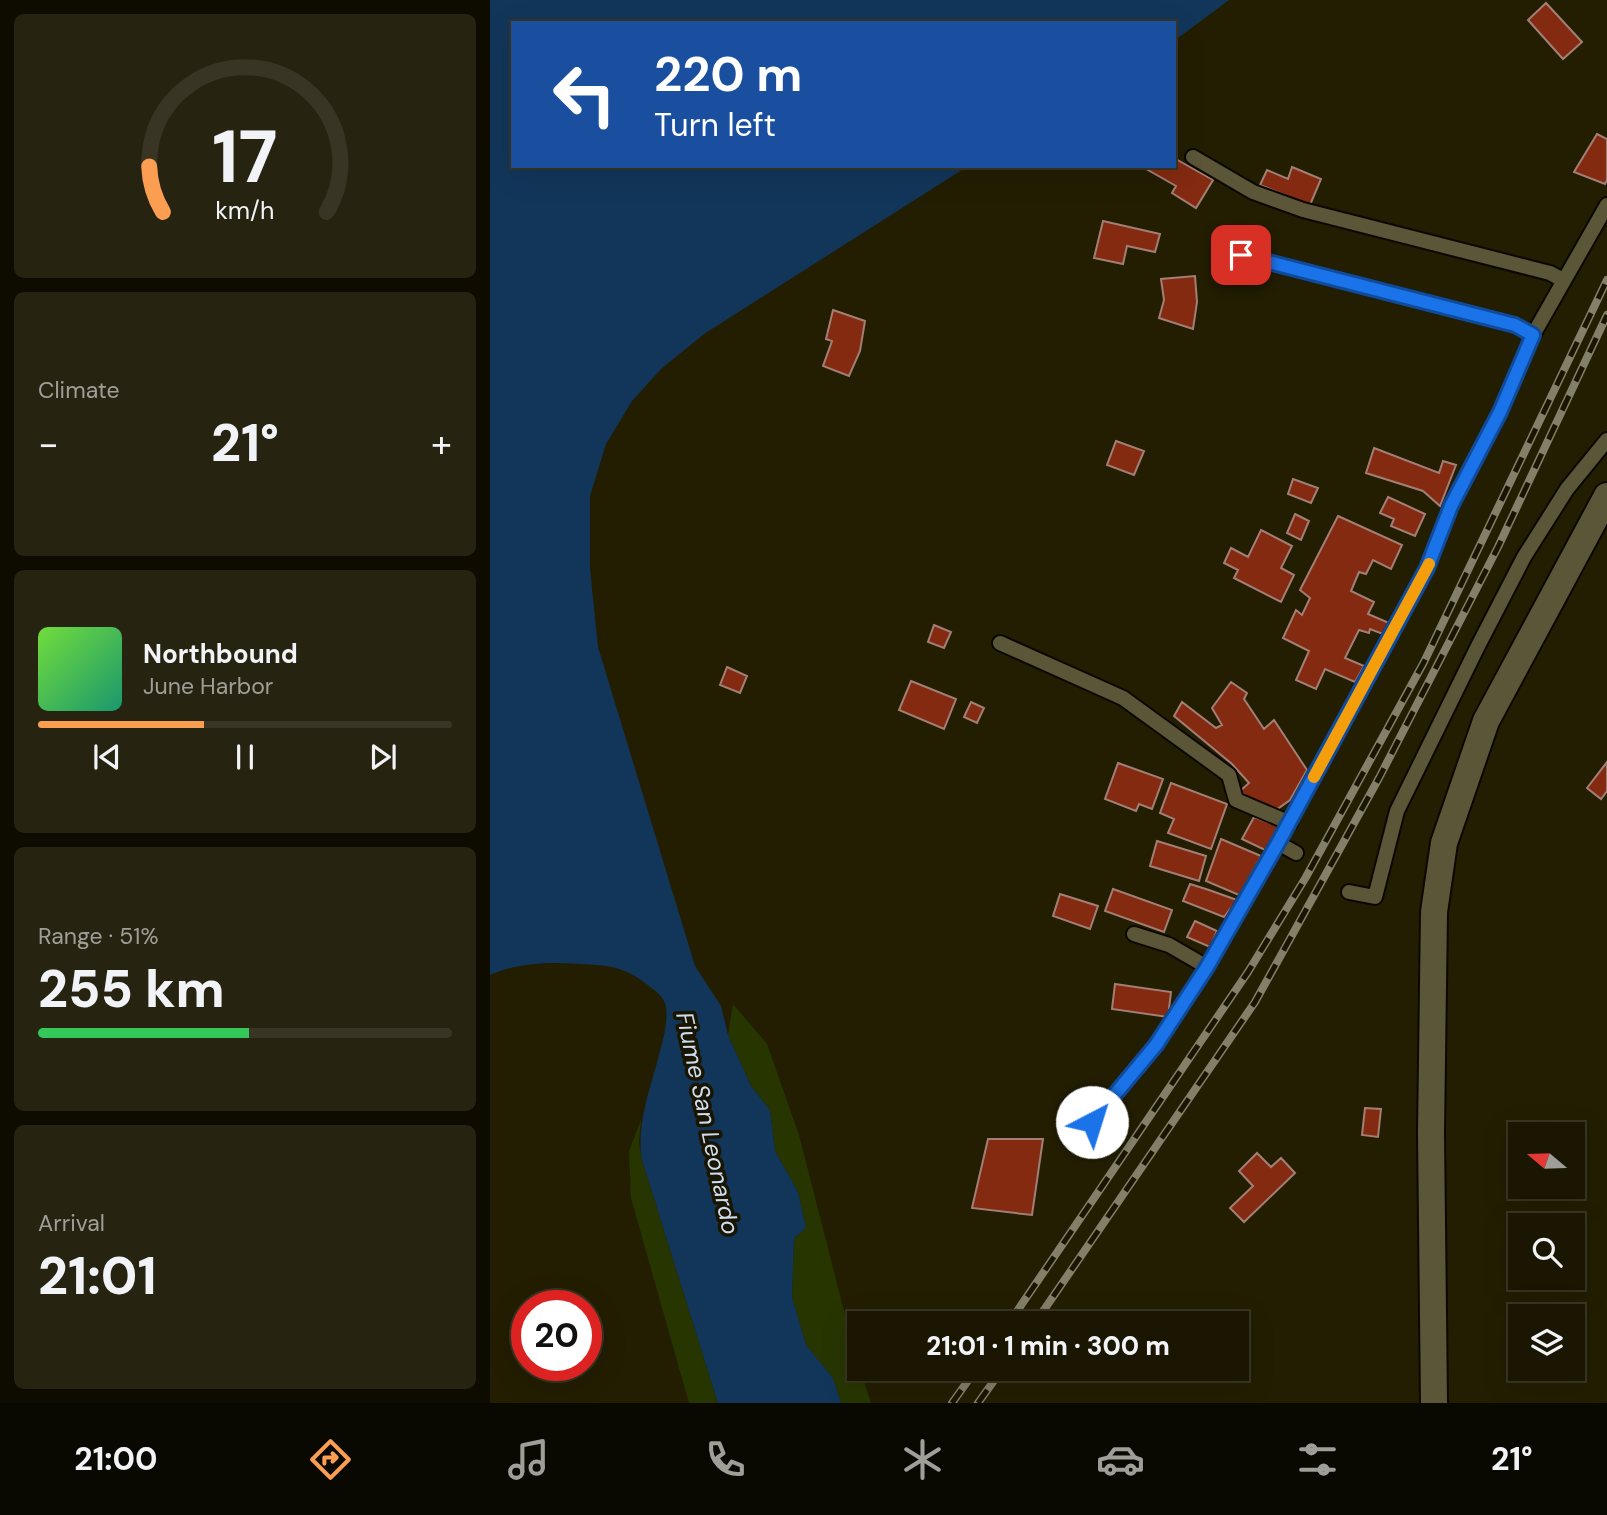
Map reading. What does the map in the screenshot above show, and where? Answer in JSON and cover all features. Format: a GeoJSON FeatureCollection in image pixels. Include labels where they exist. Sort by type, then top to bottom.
{"type":"FeatureCollection","features":[{"type":"Feature","properties":{"kind":"street"},"geometry":{"type":"LineString","coordinates":[[1434,1403],[1431,1133],[1434,912],[1444,843],[1486,721],[1607,496]]}},
{"type":"Feature","properties":{"kind":"lane"},"geometry":{"type":"LineString","coordinates":[[1193,157],[1253,192],[1303,210],[1550,272],[1563,280]]}},
{"type":"Feature","properties":{"kind":"lane"},"geometry":{"type":"LineString","coordinates":[[1092,1122],[1156,1045],[1207,967],[1290,822],[1427,568],[1451,506],[1500,412],[1533,335],[1607,205]]}},
{"type":"Feature","properties":{"kind":"lane"},"geometry":{"type":"LineString","coordinates":[[1241,255],[1515,325],[1533,335]]}},
{"type":"Feature","properties":{"kind":"lane"},"geometry":{"type":"LineString","coordinates":[[1349,892],[1375,897],[1397,811],[1478,646],[1524,557],[1567,489],[1607,440]]}},
{"type":"Feature","properties":{"kind":"lane"},"geometry":{"type":"LineString","coordinates":[[1000,643],[1123,698],[1229,775],[1236,800],[1290,822]]}},
{"type":"Feature","properties":{"kind":"lane"},"geometry":{"type":"LineString","coordinates":[[1278,843],[1296,853]]}},
{"type":"Feature","properties":{"kind":"lane"},"geometry":{"type":"LineString","coordinates":[[1134,934],[1169,945],[1207,967]]}},
{"type":"Feature","properties":{"kind":"green space"},"geometry":{"type":"Polygon","coordinates":[[[733,1004],[767,1044],[799,1135],[847,1323],[847,1381],[864,1381],[871,1403],[841,1403],[833,1378],[806,1345],[792,1297],[794,1238],[806,1228],[798,1192],[775,1151],[770,1110],[751,1086],[728,1035],[733,1004]]]}},
{"type":"Feature","properties":{"kind":"green space"},"geometry":{"type":"Polygon","coordinates":[[[641,1120],[639,1142],[642,1160],[718,1403],[689,1403],[631,1198],[629,1151],[641,1120]]]}},
{"type":"Feature","properties":{"kind":"water","name":"Fiume San Leonardo"},"geometry":{"type":"Polygon","coordinates":[[[490,0],[1229,0],[1176,40],[1176,21],[511,21],[511,168],[965,168],[704,334],[661,369],[632,401],[606,444],[590,496],[590,569],[598,647],[695,966],[721,1006],[728,1035],[751,1086],[770,1110],[775,1151],[798,1192],[806,1228],[794,1238],[792,1297],[806,1345],[833,1378],[841,1403],[718,1403],[642,1160],[642,1120],[666,1025],[666,1007],[661,997],[634,975],[603,966],[542,963],[490,975],[490,0]]]}},
{"type":"Feature","properties":{"kind":"building"},"geometry":{"type":"Polygon","coordinates":[[[1546,3],[1582,42],[1563,59],[1528,20],[1546,3]]]}},
{"type":"Feature","properties":{"kind":"building"},"geometry":{"type":"Polygon","coordinates":[[[1597,134],[1607,139],[1605,184],[1574,172],[1597,134]]]}},
{"type":"Feature","properties":{"kind":"building"},"geometry":{"type":"Polygon","coordinates":[[[1176,159],[1213,180],[1196,208],[1172,193],[1176,186],[1144,168],[1176,168],[1176,159]]]}},
{"type":"Feature","properties":{"kind":"building"},"geometry":{"type":"Polygon","coordinates":[[[1292,167],[1321,179],[1310,205],[1260,185],[1267,170],[1288,179],[1292,167]]]}},
{"type":"Feature","properties":{"kind":"building"},"geometry":{"type":"Polygon","coordinates":[[[1103,221],[1160,234],[1155,252],[1127,246],[1123,264],[1094,258],[1103,221]]]}},
{"type":"Feature","properties":{"kind":"building"},"geometry":{"type":"Polygon","coordinates":[[[1195,276],[1197,302],[1193,329],[1159,318],[1164,300],[1161,279],[1195,276]]]}},
{"type":"Feature","properties":{"kind":"building"},"geometry":{"type":"Polygon","coordinates":[[[833,310],[865,321],[860,351],[849,376],[823,366],[832,341],[826,339],[833,310]]]}},
{"type":"Feature","properties":{"kind":"building"},"geometry":{"type":"Polygon","coordinates":[[[1116,441],[1144,451],[1134,475],[1107,465],[1116,441]]]}},
{"type":"Feature","properties":{"kind":"building"},"geometry":{"type":"Polygon","coordinates":[[[1374,448],[1439,473],[1443,461],[1456,465],[1440,506],[1423,491],[1366,473],[1374,448]]]}},
{"type":"Feature","properties":{"kind":"building"},"geometry":{"type":"Polygon","coordinates":[[[1293,479],[1318,488],[1311,503],[1288,494],[1293,479]]]}},
{"type":"Feature","properties":{"kind":"building"},"geometry":{"type":"Polygon","coordinates":[[[1388,497],[1425,514],[1415,536],[1391,526],[1394,519],[1380,513],[1388,497]]]}},
{"type":"Feature","properties":{"kind":"building"},"geometry":{"type":"Polygon","coordinates":[[[1295,514],[1309,521],[1301,540],[1287,533],[1295,514]]]}},
{"type":"Feature","properties":{"kind":"building"},"geometry":{"type":"Polygon","coordinates":[[[1338,516],[1402,545],[1391,569],[1373,560],[1366,574],[1359,572],[1351,591],[1374,602],[1368,614],[1389,623],[1383,634],[1370,629],[1369,633],[1359,630],[1345,658],[1364,666],[1355,682],[1325,669],[1316,689],[1296,680],[1309,651],[1283,638],[1296,610],[1302,615],[1310,598],[1300,590],[1338,516]]]}},
{"type":"Feature","properties":{"kind":"building"},"geometry":{"type":"Polygon","coordinates":[[[1261,530],[1292,546],[1281,568],[1294,575],[1281,602],[1234,578],[1238,570],[1224,563],[1231,548],[1248,557],[1261,530]]]}},
{"type":"Feature","properties":{"kind":"building"},"geometry":{"type":"Polygon","coordinates":[[[934,625],[951,632],[944,648],[928,642],[934,625]]]}},
{"type":"Feature","properties":{"kind":"building"},"geometry":{"type":"Polygon","coordinates":[[[727,667],[747,676],[740,693],[720,685],[727,667]]]}},
{"type":"Feature","properties":{"kind":"building"},"geometry":{"type":"Polygon","coordinates":[[[911,681],[956,699],[944,729],[899,710],[911,681]]]}},
{"type":"Feature","properties":{"kind":"building"},"geometry":{"type":"Polygon","coordinates":[[[1231,682],[1247,693],[1244,699],[1264,729],[1274,720],[1307,770],[1290,800],[1276,810],[1249,799],[1240,791],[1249,783],[1232,764],[1174,716],[1182,702],[1216,728],[1222,725],[1212,708],[1231,682]]]}},
{"type":"Feature","properties":{"kind":"building"},"geometry":{"type":"Polygon","coordinates":[[[971,702],[984,708],[977,723],[964,717],[971,702]]]}},
{"type":"Feature","properties":{"kind":"building"},"geometry":{"type":"Polygon","coordinates":[[[1607,762],[1607,791],[1601,799],[1587,788],[1607,762]]]}},
{"type":"Feature","properties":{"kind":"building"},"geometry":{"type":"Polygon","coordinates":[[[1118,763],[1163,779],[1152,809],[1139,804],[1136,811],[1105,799],[1118,763]]]}},
{"type":"Feature","properties":{"kind":"building"},"geometry":{"type":"Polygon","coordinates":[[[1171,783],[1227,804],[1211,849],[1168,833],[1174,819],[1160,813],[1171,783]]]}},
{"type":"Feature","properties":{"kind":"building"},"geometry":{"type":"Polygon","coordinates":[[[1254,817],[1278,826],[1265,850],[1242,839],[1254,817]]]}},
{"type":"Feature","properties":{"kind":"building"},"geometry":{"type":"Polygon","coordinates":[[[1221,839],[1261,856],[1239,895],[1206,881],[1221,839]]]}},
{"type":"Feature","properties":{"kind":"building"},"geometry":{"type":"Polygon","coordinates":[[[1157,841],[1206,856],[1199,881],[1150,866],[1157,841]]]}},
{"type":"Feature","properties":{"kind":"building"},"geometry":{"type":"Polygon","coordinates":[[[1190,884],[1237,900],[1224,917],[1183,901],[1190,884]]]}},
{"type":"Feature","properties":{"kind":"building"},"geometry":{"type":"Polygon","coordinates":[[[1113,889],[1172,910],[1164,932],[1105,911],[1113,889]]]}},
{"type":"Feature","properties":{"kind":"building"},"geometry":{"type":"Polygon","coordinates":[[[1060,894],[1098,906],[1090,929],[1053,916],[1060,894]]]}},
{"type":"Feature","properties":{"kind":"building"},"geometry":{"type":"Polygon","coordinates":[[[1195,921],[1217,931],[1210,947],[1187,937],[1195,921]]]}},
{"type":"Feature","properties":{"kind":"building"},"geometry":{"type":"Polygon","coordinates":[[[1115,984],[1171,992],[1168,1017],[1112,1009],[1115,984]]]}},
{"type":"Feature","properties":{"kind":"building"},"geometry":{"type":"Polygon","coordinates":[[[1365,1108],[1381,1109],[1378,1137],[1362,1135],[1365,1108]]]}},
{"type":"Feature","properties":{"kind":"building"},"geometry":{"type":"Polygon","coordinates":[[[988,1139],[1043,1139],[1032,1215],[972,1208],[988,1139]]]}},
{"type":"Feature","properties":{"kind":"building"},"geometry":{"type":"Polygon","coordinates":[[[1257,1153],[1271,1167],[1281,1158],[1295,1173],[1244,1222],[1230,1208],[1253,1186],[1239,1171],[1257,1153]]]}},
{"type":"Feature","properties":{"kind":"railway"},"geometry":{"type":"LineString","coordinates":[[1017,1311],[1248,972],[1306,877],[1424,662],[1607,280]]}},
{"type":"Feature","properties":{"kind":"railway"},"geometry":{"type":"LineString","coordinates":[[1043,1311],[1255,1002],[1379,778],[1498,547],[1607,315]]}},
{"type":"Feature","properties":{"kind":"railway"},"geometry":{"type":"LineString","coordinates":[[952,1403],[968,1381]]}},
{"type":"Feature","properties":{"kind":"railway"},"geometry":{"type":"LineString","coordinates":[[978,1403],[994,1381]]}},
{"type":"Feature","properties":{"kind":"slow traffic"},"geometry":{"type":"LineString","coordinates":[[1314,777],[1429,564]]}},
{"type":"Feature","properties":{"kind":"route"},"geometry":{"type":"LineString","coordinates":[[1092,1122],[1156,1045],[1207,967],[1278,843],[1427,568],[1451,506],[1500,412],[1533,335],[1515,325],[1241,255]]}}]}
